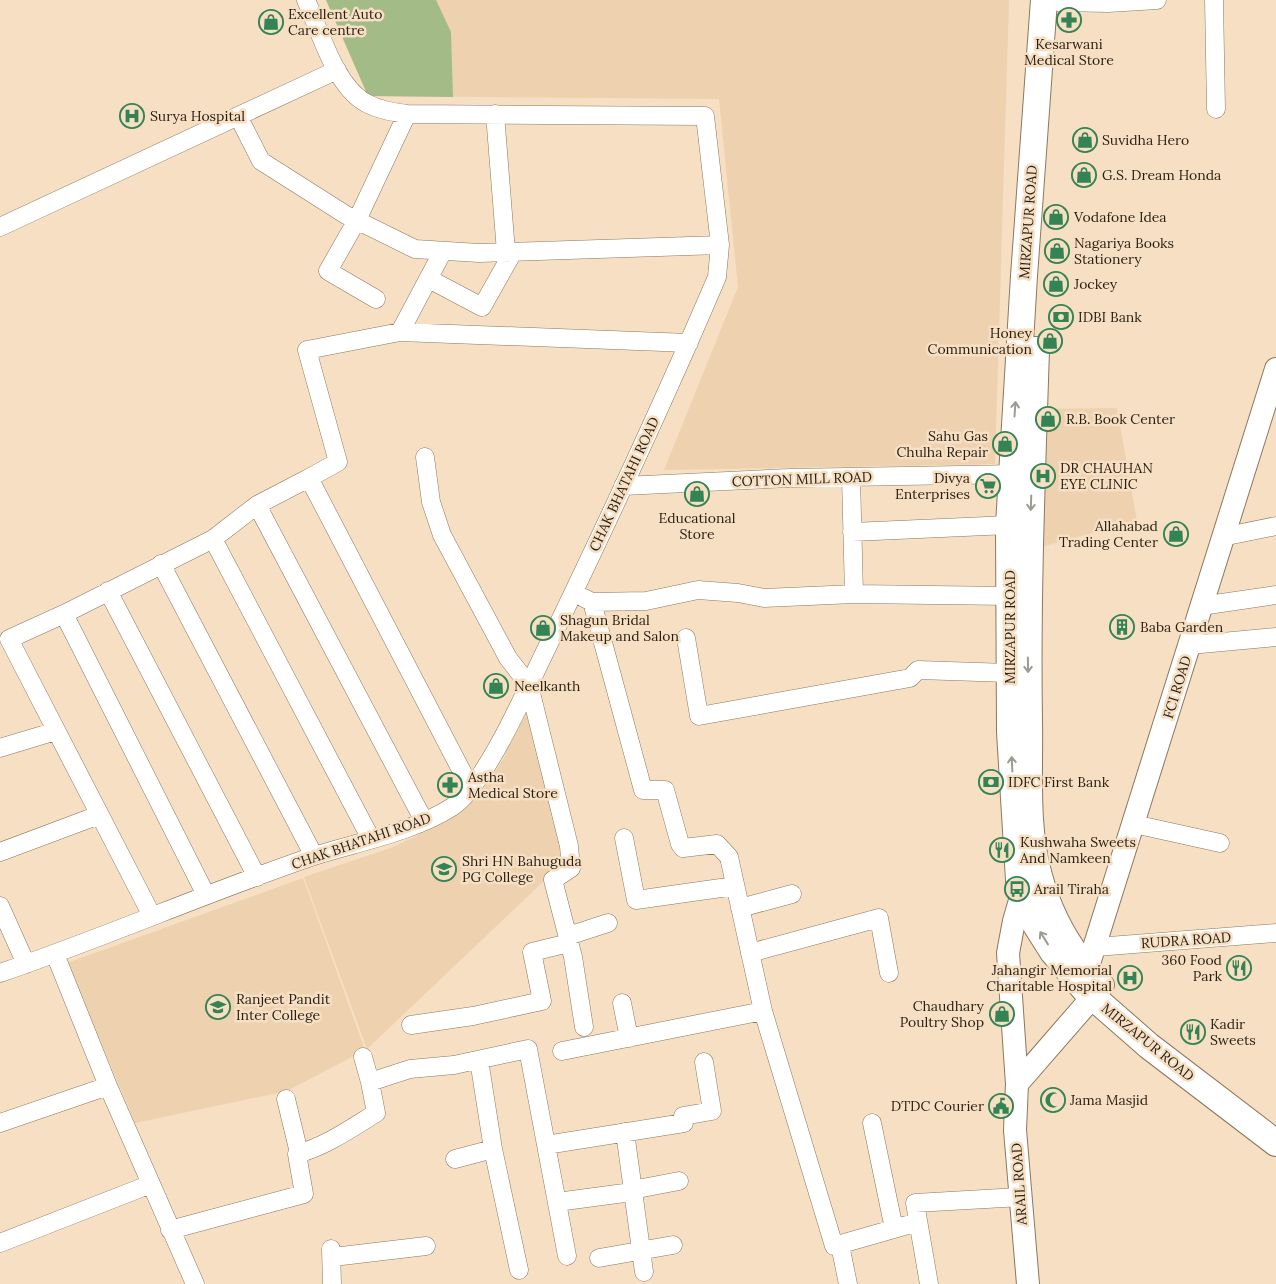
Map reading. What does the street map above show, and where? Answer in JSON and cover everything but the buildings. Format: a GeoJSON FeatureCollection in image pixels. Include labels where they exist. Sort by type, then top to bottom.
{"type":"FeatureCollection","features":[{"type":"Feature","properties":{"kind":"highway","name":"MIRZAPUR ROAD"},"geometry":{"type":"LineString","coordinates":[[1054,0],[1042,211],[1022,474],[1027,612],[1030,801],[1033,843],[1038,874],[1049,906],[1068,945],[1095,975],[1149,1046],[1276,1143]]}},
{"type":"Feature","properties":{"kind":"highway","name":"MIRZAPUR ROAD"},"geometry":{"type":"LineString","coordinates":[[1022,474],[1009,525],[1009,673],[1017,869],[1034,922],[1067,971],[1095,975],[1156,1030],[1276,1123]]}},
{"type":"Feature","properties":{"kind":"main road","name":"FCI ROAD"},"geometry":{"type":"LineString","coordinates":[[1095,975],[1134,824],[1222,538],[1271,403],[1276,369]]}},
{"type":"Feature","properties":{"kind":"main road","name":"ARAIL ROAD"},"geometry":{"type":"LineString","coordinates":[[1023,890],[1014,921],[1008,953],[1017,1084],[1015,1130],[1028,1284]]}},
{"type":"Feature","properties":{"kind":"main road"},"geometry":{"type":"LineString","coordinates":[[1017,1084],[1095,975]]}},
{"type":"Feature","properties":{"kind":"street","name":"CHAK BHATAHI ROAD"},"geometry":{"type":"LineString","coordinates":[[0,973],[56,954],[206,895],[314,856],[424,821],[453,806],[471,789],[486,767],[574,593],[689,344],[717,277],[720,245],[705,116],[407,114],[385,111],[365,103],[348,86],[337,70],[306,0]]}},
{"type":"Feature","properties":{"kind":"street"},"geometry":{"type":"LineString","coordinates":[[1054,0],[1108,3],[1157,0]]}},
{"type":"Feature","properties":{"kind":"street"},"geometry":{"type":"LineString","coordinates":[[1214,0],[1216,109]]}},
{"type":"Feature","properties":{"kind":"street"},"geometry":{"type":"LineString","coordinates":[[0,226],[337,70]]}},
{"type":"Feature","properties":{"kind":"street"},"geometry":{"type":"LineString","coordinates":[[376,300],[328,271],[357,220],[407,114]]}},
{"type":"Feature","properties":{"kind":"street"},"geometry":{"type":"LineString","coordinates":[[429,278],[482,307],[510,252],[495,114]]}},
{"type":"Feature","properties":{"kind":"street"},"geometry":{"type":"LineString","coordinates":[[238,116],[262,162],[304,190],[357,220],[415,249],[510,252],[720,245]]}},
{"type":"Feature","properties":{"kind":"street"},"geometry":{"type":"LineString","coordinates":[[400,332],[443,251]]}},
{"type":"Feature","properties":{"kind":"street"},"geometry":{"type":"LineString","coordinates":[[152,916],[56,731],[5,641],[64,614],[213,539],[258,505],[338,462],[307,350],[400,332],[689,344]]}},
{"type":"Feature","properties":{"kind":"street"},"geometry":{"type":"LineString","coordinates":[[425,457],[431,502],[442,535],[508,658],[529,685],[569,846],[571,868],[553,880],[568,940],[584,1027]]}},
{"type":"Feature","properties":{"kind":"street","name":"COTTON MILL ROAD"},"geometry":{"type":"LineString","coordinates":[[623,486],[851,477],[1022,474]]}},
{"type":"Feature","properties":{"kind":"street"},"geometry":{"type":"LineString","coordinates":[[851,477],[854,594]]}},
{"type":"Feature","properties":{"kind":"street"},"geometry":{"type":"LineString","coordinates":[[309,478],[471,789]]}},
{"type":"Feature","properties":{"kind":"street"},"geometry":{"type":"LineString","coordinates":[[258,505],[424,821]]}},
{"type":"Feature","properties":{"kind":"street"},"geometry":{"type":"LineString","coordinates":[[852,532],[1009,525]]}},
{"type":"Feature","properties":{"kind":"street"},"geometry":{"type":"LineString","coordinates":[[1222,538],[1276,526]]}},
{"type":"Feature","properties":{"kind":"street"},"geometry":{"type":"LineString","coordinates":[[213,539],[371,839]]}},
{"type":"Feature","properties":{"kind":"street"},"geometry":{"type":"LineString","coordinates":[[161,564],[314,856]]}},
{"type":"Feature","properties":{"kind":"street"},"geometry":{"type":"LineString","coordinates":[[574,593],[592,602],[646,601],[698,590],[738,593],[764,598],[854,594],[1010,596]]}},
{"type":"Feature","properties":{"kind":"street"},"geometry":{"type":"LineString","coordinates":[[108,591],[256,878]]}},
{"type":"Feature","properties":{"kind":"street"},"geometry":{"type":"LineString","coordinates":[[1201,606],[1276,595]]}},
{"type":"Feature","properties":{"kind":"street"},"geometry":{"type":"LineString","coordinates":[[592,602],[643,790],[666,790],[680,844],[683,848],[710,844],[722,847],[729,857],[763,1011],[834,1246],[918,1222]]}},
{"type":"Feature","properties":{"kind":"street"},"geometry":{"type":"LineString","coordinates":[[64,614],[206,895]]}},
{"type":"Feature","properties":{"kind":"street"},"geometry":{"type":"LineString","coordinates":[[1190,645],[1276,637]]}},
{"type":"Feature","properties":{"kind":"street"},"geometry":{"type":"LineString","coordinates":[[686,638],[699,716],[910,678],[918,670],[1009,673]]}},
{"type":"Feature","properties":{"kind":"street"},"geometry":{"type":"LineString","coordinates":[[0,748],[56,731]]}},
{"type":"Feature","properties":{"kind":"street"},"geometry":{"type":"LineString","coordinates":[[0,852],[99,815]]}},
{"type":"Feature","properties":{"kind":"street"},"geometry":{"type":"LineString","coordinates":[[1134,824],[1220,843]]}},
{"type":"Feature","properties":{"kind":"street"},"geometry":{"type":"LineString","coordinates":[[624,838],[636,900],[735,886]]}},
{"type":"Feature","properties":{"kind":"street"},"geometry":{"type":"LineString","coordinates":[[740,908],[792,894]]}},
{"type":"Feature","properties":{"kind":"street"},"geometry":{"type":"LineString","coordinates":[[0,906],[26,964]]}},
{"type":"Feature","properties":{"kind":"street"},"geometry":{"type":"LineString","coordinates":[[750,953],[879,918],[889,973]]}},
{"type":"Feature","properties":{"kind":"street"},"geometry":{"type":"LineString","coordinates":[[411,1024],[473,1016],[542,1001],[532,952],[568,940],[608,923]]}},
{"type":"Feature","properties":{"kind":"street","name":"RUDRA ROAD"},"geometry":{"type":"LineString","coordinates":[[1095,975],[1276,933]]}},
{"type":"Feature","properties":{"kind":"street"},"geometry":{"type":"LineString","coordinates":[[56,954],[108,1086],[195,1284]]}},
{"type":"Feature","properties":{"kind":"street"},"geometry":{"type":"LineString","coordinates":[[622,1002],[629,1038]]}},
{"type":"Feature","properties":{"kind":"street"},"geometry":{"type":"LineString","coordinates":[[562,1051],[763,1011]]}},
{"type":"Feature","properties":{"kind":"street"},"geometry":{"type":"LineString","coordinates":[[370,1082],[410,1069],[454,1065],[528,1049],[567,1256]]}},
{"type":"Feature","properties":{"kind":"street"},"geometry":{"type":"LineString","coordinates":[[299,1153],[333,1140],[376,1113],[363,1057]]}},
{"type":"Feature","properties":{"kind":"street"},"geometry":{"type":"LineString","coordinates":[[479,1060],[493,1149],[519,1270]]}},
{"type":"Feature","properties":{"kind":"street"},"geometry":{"type":"LineString","coordinates":[[546,1145],[684,1122],[683,1116],[712,1111],[704,1062]]}},
{"type":"Feature","properties":{"kind":"street"},"geometry":{"type":"LineString","coordinates":[[0,1123],[108,1086]]}},
{"type":"Feature","properties":{"kind":"street"},"geometry":{"type":"LineString","coordinates":[[170,1230],[304,1194],[297,1154],[299,1153],[286,1099]]}},
{"type":"Feature","properties":{"kind":"street"},"geometry":{"type":"LineString","coordinates":[[872,1123],[894,1229]]}},
{"type":"Feature","properties":{"kind":"street"},"geometry":{"type":"LineString","coordinates":[[624,1132],[639,1250],[644,1272]]}},
{"type":"Feature","properties":{"kind":"street"},"geometry":{"type":"LineString","coordinates":[[455,1159],[493,1149]]}},
{"type":"Feature","properties":{"kind":"street"},"geometry":{"type":"LineString","coordinates":[[557,1202],[632,1191],[679,1181]]}},
{"type":"Feature","properties":{"kind":"street"},"geometry":{"type":"LineString","coordinates":[[0,1243],[151,1184]]}},
{"type":"Feature","properties":{"kind":"street"},"geometry":{"type":"LineString","coordinates":[[928,1284],[915,1203],[1020,1198]]}},
{"type":"Feature","properties":{"kind":"street"},"geometry":{"type":"LineString","coordinates":[[599,1258],[674,1245]]}},
{"type":"Feature","properties":{"kind":"street"},"geometry":{"type":"LineString","coordinates":[[840,1245],[848,1284]]}},
{"type":"Feature","properties":{"kind":"street"},"geometry":{"type":"LineString","coordinates":[[332,1284],[332,1253],[426,1246]]}},
{"type":"Feature","properties":{"kind":"shaded area"},"geometry":{"type":"Polygon","coordinates":[[[326,0],[1009,0],[995,464],[664,470],[738,287],[719,99],[368,96],[326,0]]]}},
{"type":"Feature","properties":{"kind":"shaded area"},"geometry":{"type":"Polygon","coordinates":[[[1117,408],[1137,521],[1041,547],[1042,409],[1117,408]]]}},
{"type":"Feature","properties":{"kind":"shaded area","name":"Shri HN Bahuguda PG College"},"geometry":{"type":"Polygon","coordinates":[[[527,705],[566,860],[367,1049],[304,877],[391,848],[450,820],[483,790],[504,758],[527,705]]]}},
{"type":"Feature","properties":{"kind":"shaded area","name":"Ranjeet Pandit Inter College"},"geometry":{"type":"Polygon","coordinates":[[[303,878],[365,1050],[287,1091],[135,1123],[67,963],[303,878]]]}},
{"type":"Feature","properties":{"kind":"green space"},"geometry":{"type":"Polygon","coordinates":[[[326,0],[436,0],[451,32],[453,97],[368,96],[326,0]]]}},
{"type":"Feature","properties":{"kind":"place","name":"Kesarwani Medical Store"},"geometry":{"type":"Point","coordinates":[1069,20]}},
{"type":"Feature","properties":{"kind":"place","name":"Excellent Auto Care centre"},"geometry":{"type":"Point","coordinates":[271,22]}},
{"type":"Feature","properties":{"kind":"place","name":"Surya Hospital"},"geometry":{"type":"Point","coordinates":[132,116]}},
{"type":"Feature","properties":{"kind":"place","name":"Suvidha Hero"},"geometry":{"type":"Point","coordinates":[1085,140]}},
{"type":"Feature","properties":{"kind":"place","name":"G.S. Dream Honda"},"geometry":{"type":"Point","coordinates":[1084,175]}},
{"type":"Feature","properties":{"kind":"place","name":"Vodafone Idea"},"geometry":{"type":"Point","coordinates":[1056,217]}},
{"type":"Feature","properties":{"kind":"place","name":"Nagariya Books Stationery"},"geometry":{"type":"Point","coordinates":[1057,251]}},
{"type":"Feature","properties":{"kind":"place","name":"Jockey"},"geometry":{"type":"Point","coordinates":[1056,284]}},
{"type":"Feature","properties":{"kind":"place","name":"IDBI Bank"},"geometry":{"type":"Point","coordinates":[1061,317]}},
{"type":"Feature","properties":{"kind":"place","name":"Honey Communication"},"geometry":{"type":"Point","coordinates":[1050,341]}},
{"type":"Feature","properties":{"kind":"place","name":"R.B. Book Center"},"geometry":{"type":"Point","coordinates":[1048,419]}},
{"type":"Feature","properties":{"kind":"place","name":"Sahu Gas Chulha Repair"},"geometry":{"type":"Point","coordinates":[1005,444]}},
{"type":"Feature","properties":{"kind":"place","name":"DR CHAUHAN EYE CLINIC"},"geometry":{"type":"Point","coordinates":[1043,476]}},
{"type":"Feature","properties":{"kind":"place","name":"Divya Enterprises"},"geometry":{"type":"Point","coordinates":[988,486]}},
{"type":"Feature","properties":{"kind":"place","name":"Educational Store"},"geometry":{"type":"Point","coordinates":[697,494]}},
{"type":"Feature","properties":{"kind":"place","name":"Allahabad Trading Center"},"geometry":{"type":"Point","coordinates":[1176,534]}},
{"type":"Feature","properties":{"kind":"place","name":"Baba Garden"},"geometry":{"type":"Point","coordinates":[1122,627]}},
{"type":"Feature","properties":{"kind":"place","name":"Shagun Bridal Makeup and Salon"},"geometry":{"type":"Point","coordinates":[543,628]}},
{"type":"Feature","properties":{"kind":"place","name":"Neelkanth"},"geometry":{"type":"Point","coordinates":[496,686]}},
{"type":"Feature","properties":{"kind":"place","name":"IDFC First Bank"},"geometry":{"type":"Point","coordinates":[991,782]}},
{"type":"Feature","properties":{"kind":"place","name":"Astha Medical Store"},"geometry":{"type":"Point","coordinates":[450,785]}},
{"type":"Feature","properties":{"kind":"place","name":"Kushwaha Sweets And Namkeen"},"geometry":{"type":"Point","coordinates":[1002,850]}},
{"type":"Feature","properties":{"kind":"place","name":"Shri HN Bahuguda PG College"},"geometry":{"type":"Point","coordinates":[444,869]}},
{"type":"Feature","properties":{"kind":"place","name":"Arail Tiraha"},"geometry":{"type":"Point","coordinates":[1017,889]}},
{"type":"Feature","properties":{"kind":"place","name":"360 Food Park"},"geometry":{"type":"Point","coordinates":[1239,968]}},
{"type":"Feature","properties":{"kind":"place","name":"Jahangir Memorial Charitable Hospital"},"geometry":{"type":"Point","coordinates":[1130,978]}},
{"type":"Feature","properties":{"kind":"place","name":"Ranjeet Pandit Inter College"},"geometry":{"type":"Point","coordinates":[218,1007]}},
{"type":"Feature","properties":{"kind":"place","name":"Chaudhary Poultry Shop"},"geometry":{"type":"Point","coordinates":[1002,1014]}},
{"type":"Feature","properties":{"kind":"place","name":"Kadir Sweets"},"geometry":{"type":"Point","coordinates":[1193,1032]}},
{"type":"Feature","properties":{"kind":"place","name":"Jama Masjid"},"geometry":{"type":"Point","coordinates":[1053,1100]}},
{"type":"Feature","properties":{"kind":"place","name":"DTDC Courier"},"geometry":{"type":"Point","coordinates":[1001,1106]}}]}
